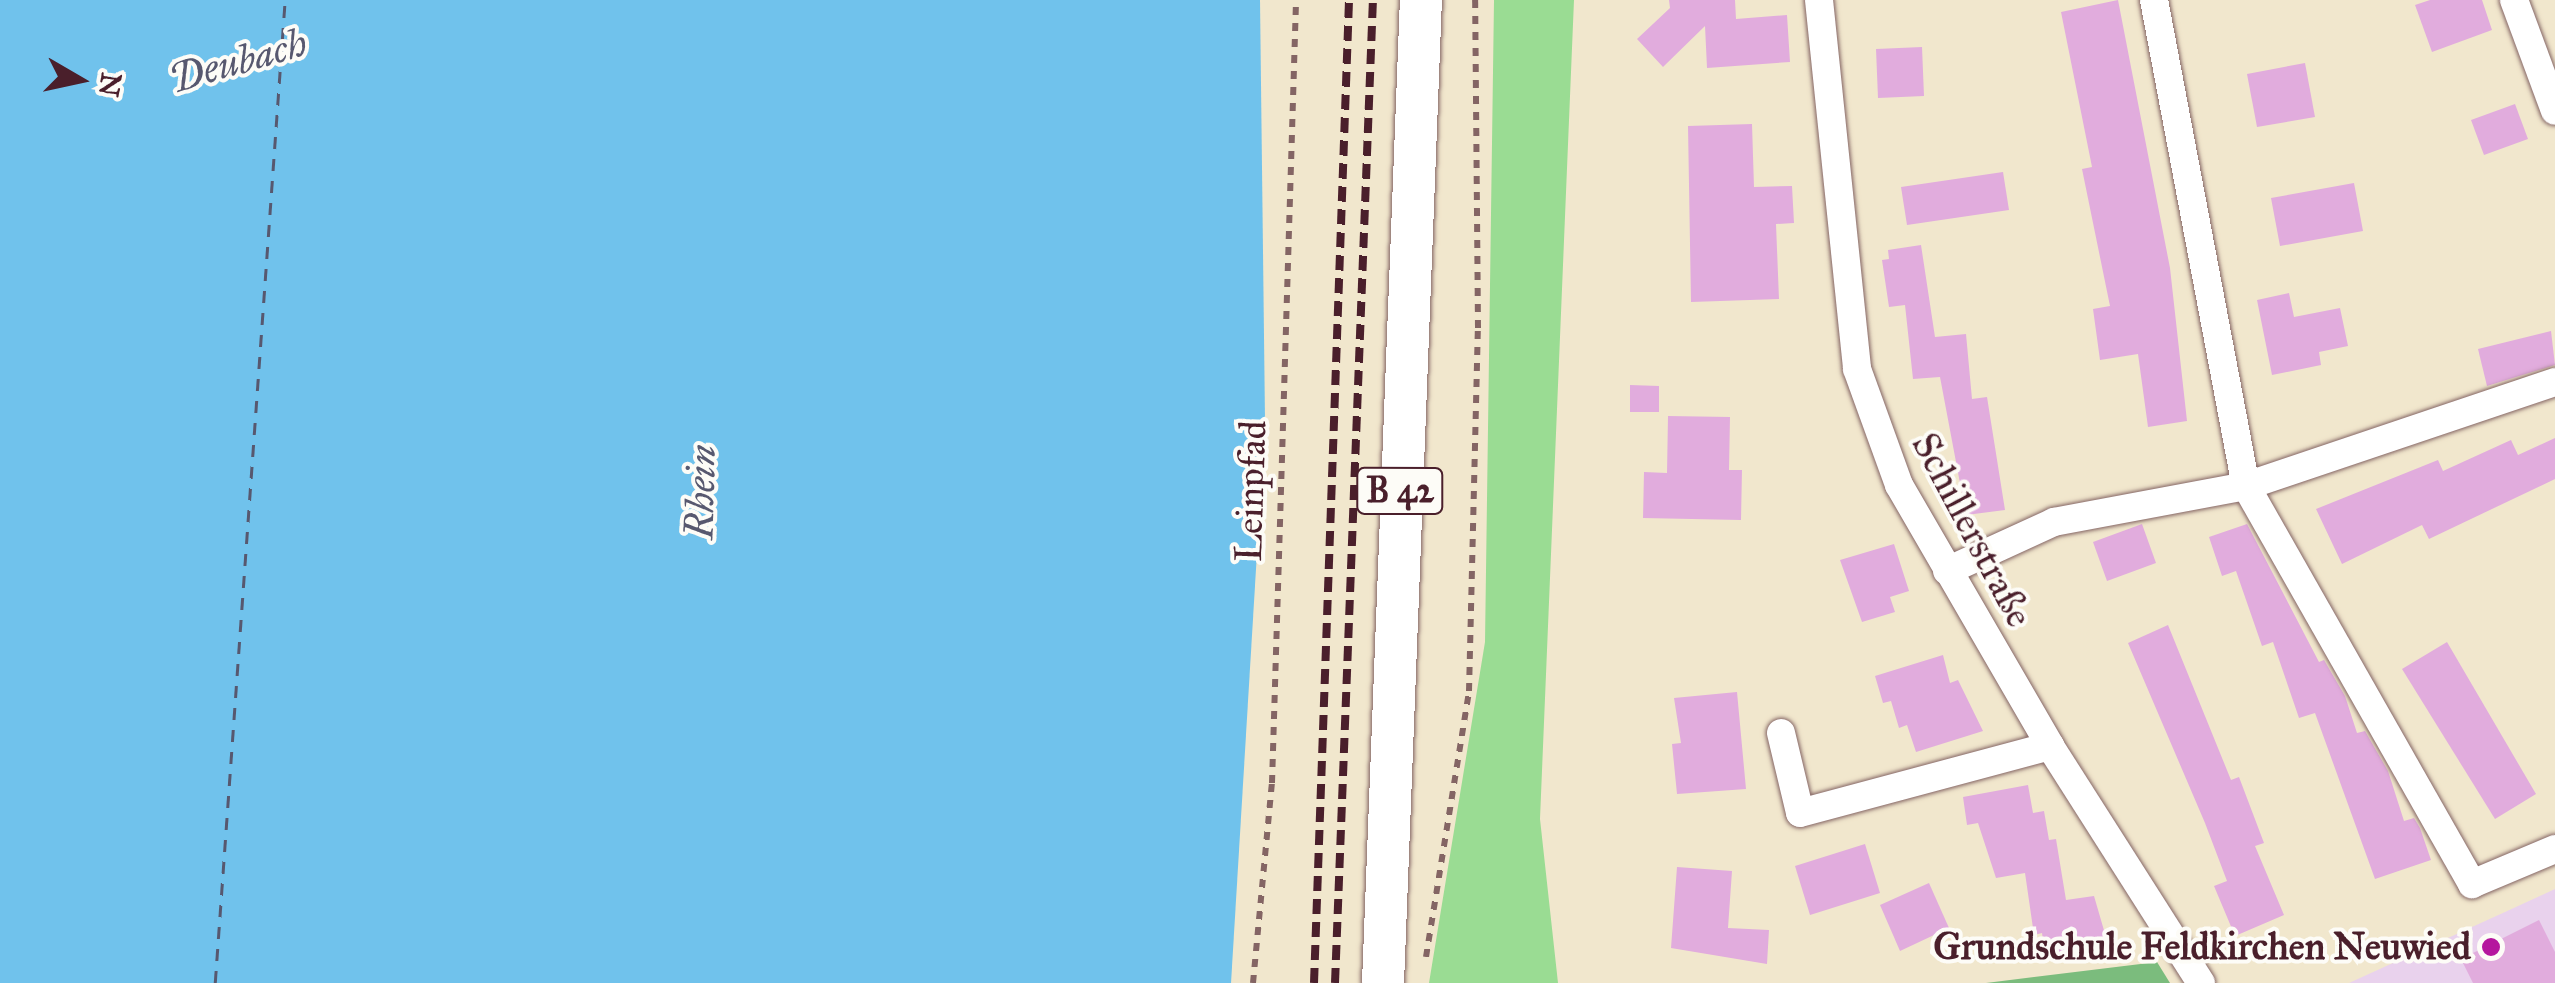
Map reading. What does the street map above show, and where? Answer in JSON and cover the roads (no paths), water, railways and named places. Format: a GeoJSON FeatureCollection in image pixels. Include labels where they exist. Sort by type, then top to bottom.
{"type":"FeatureCollection","features":[{"type":"Feature","properties":{"kind":"main road","name":"B 42"},"geometry":{"type":"LineString","coordinates":[[1384,983],[1420,0]]}},
{"type":"Feature","properties":{"kind":"street","name":"Schillerstraße"},"geometry":{"type":"LineString","coordinates":[[1819,0],[1857,370],[1899,485],[2050,746],[2201,983]]}},
{"type":"Feature","properties":{"kind":"street"},"geometry":{"type":"LineString","coordinates":[[2154,0],[2246,486],[2472,884],[2555,849]]}},
{"type":"Feature","properties":{"kind":"street"},"geometry":{"type":"LineString","coordinates":[[2514,0],[2555,111]]}},
{"type":"Feature","properties":{"kind":"street"},"geometry":{"type":"LineString","coordinates":[[1947,571],[2054,522],[2246,486],[2555,382]]}},
{"type":"Feature","properties":{"kind":"street"},"geometry":{"type":"LineString","coordinates":[[1781,733],[1800,813],[2050,746]]}},
{"type":"Feature","properties":{"kind":"water"},"geometry":{"type":"Polygon","coordinates":[[[0,0],[1260,0],[1265,420],[1231,983],[0,983],[0,0]]]}},
{"type":"Feature","properties":{"kind":"railway"},"geometry":{"type":"LineString","coordinates":[[1314,983],[1349,0]]}},
{"type":"Feature","properties":{"kind":"railway"},"geometry":{"type":"LineString","coordinates":[[1335,983],[1373,0]]}},
{"type":"Feature","properties":{"kind":"place","name":"Grundschule Feldkirchen Neuwied"},"geometry":{"type":"Point","coordinates":[2491,947]}},
{"type":"Feature","properties":{"kind":"water label","name":"Deubach"},"geometry":{"type":"Point","coordinates":[238,61]}},
{"type":"Feature","properties":{"kind":"water label","name":"Rhein"},"geometry":{"type":"Point","coordinates":[701,492]}}]}
